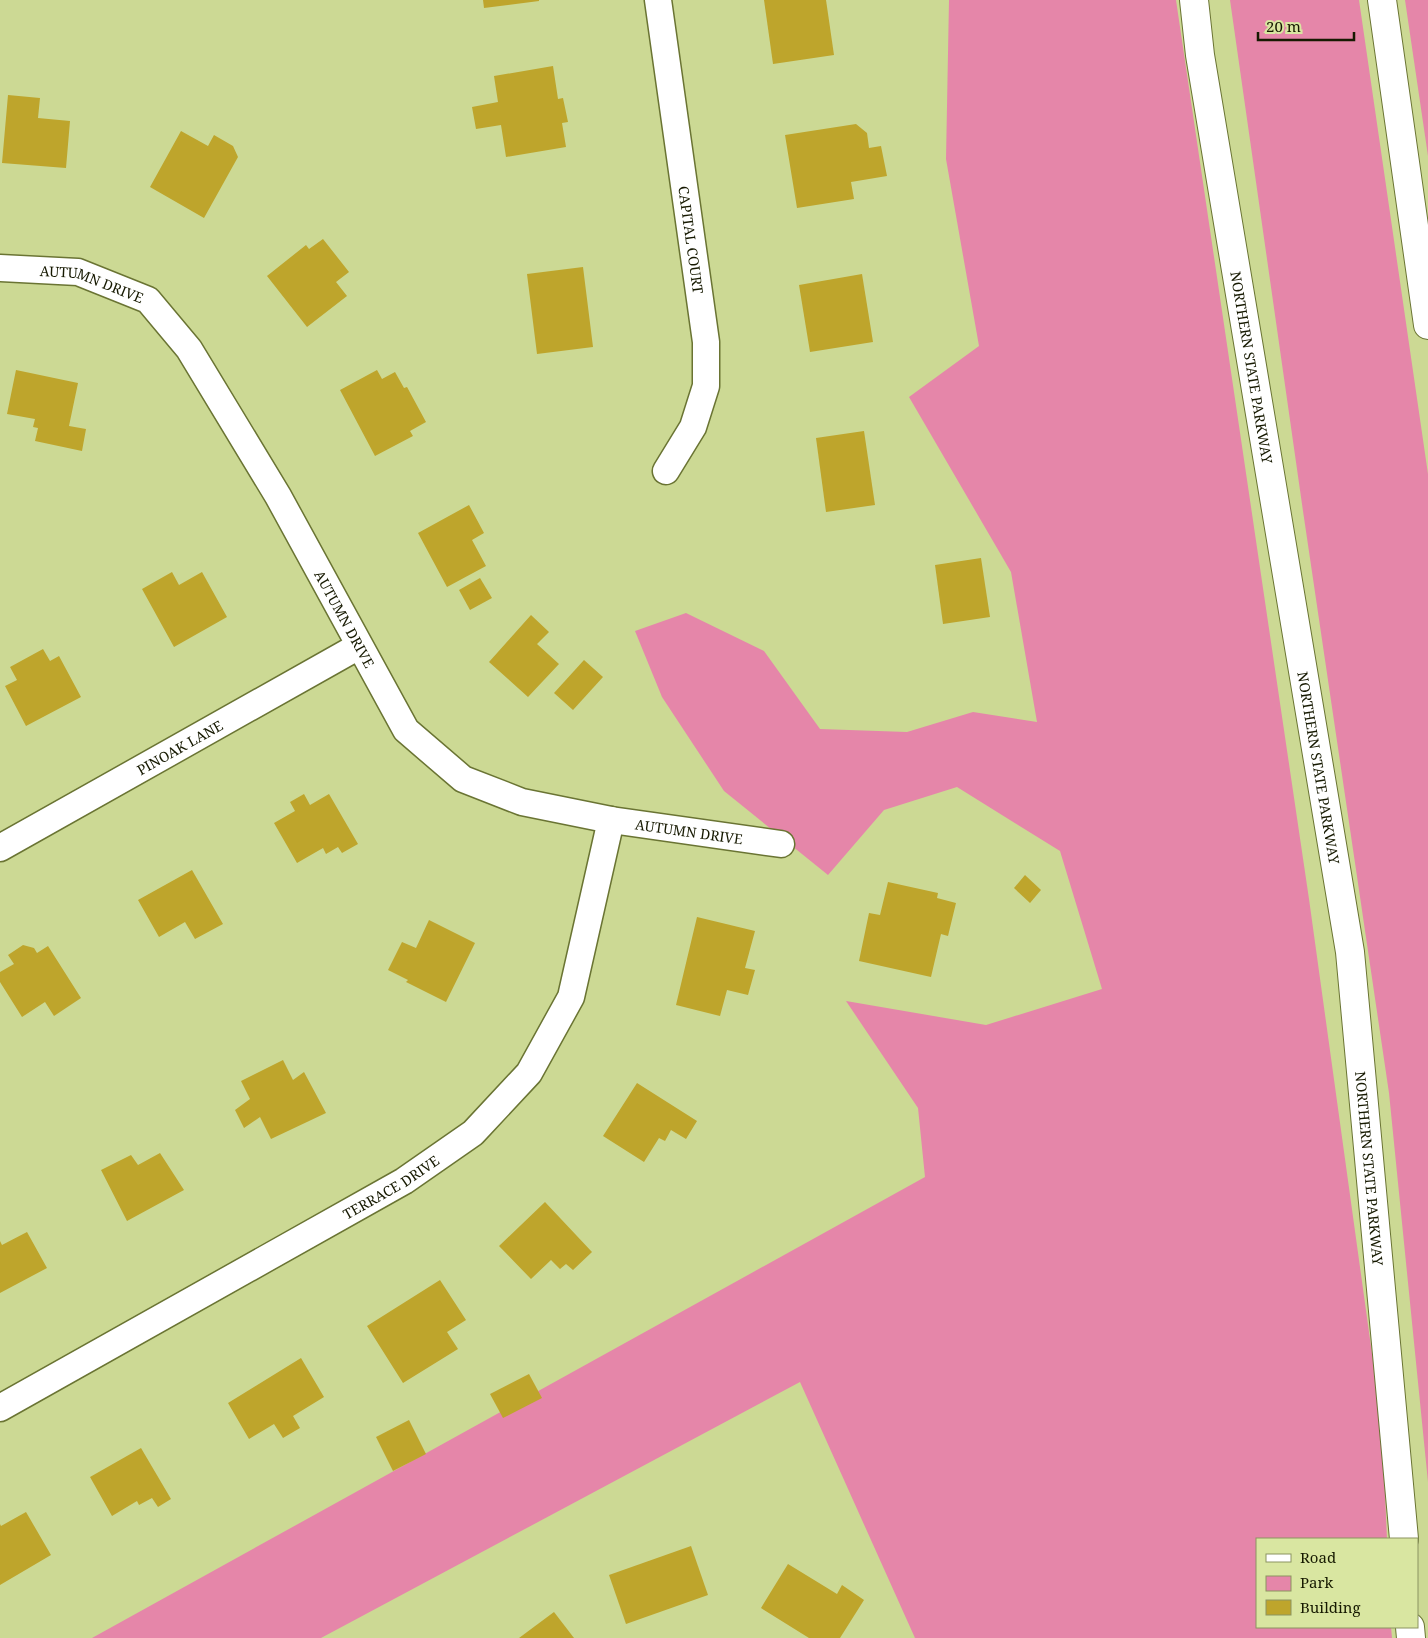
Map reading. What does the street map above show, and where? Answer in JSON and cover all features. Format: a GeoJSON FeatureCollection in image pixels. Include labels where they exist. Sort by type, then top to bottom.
{"type":"FeatureCollection","features":[{"type":"Feature","properties":{"kind":"highway","name":"NORTHERN STATE PARKWAY"},"geometry":{"type":"LineString","coordinates":[[1194,0],[1200,55],[1350,952],[1404,1538]]}},
{"type":"Feature","properties":{"kind":"highway"},"geometry":{"type":"LineString","coordinates":[[1382,0],[1428,325]]}},
{"type":"Feature","properties":{"kind":"street","name":"CAPITAL COURT"},"geometry":{"type":"LineString","coordinates":[[658,0],[706,342],[706,386],[693,426],[666,471]]}},
{"type":"Feature","properties":{"kind":"street","name":"AUTUMN DRIVE"},"geometry":{"type":"LineString","coordinates":[[0,268],[78,272],[148,300],[189,349],[278,496],[406,730],[463,779],[522,802],[611,820],[781,844]]}},
{"type":"Feature","properties":{"kind":"street","name":"PINOAK LANE"},"geometry":{"type":"LineString","coordinates":[[0,848],[359,646]]}},
{"type":"Feature","properties":{"kind":"street","name":"TERRACE DRIVE"},"geometry":{"type":"LineString","coordinates":[[0,1408],[404,1181],[473,1133],[529,1073],[571,997],[611,820]]}},
{"type":"Feature","properties":{"kind":"green space"},"geometry":{"type":"Polygon","coordinates":[[[949,0],[1176,0],[1309,899],[1382,1426],[1387,1538],[1256,1538],[1256,1628],[1391,1628],[1392,1638],[915,1638],[800,1382],[321,1638],[92,1638],[925,1177],[918,1108],[846,1001],[986,1025],[1102,989],[1060,851],[957,787],[884,810],[828,875],[724,791],[662,697],[635,631],[686,613],[764,651],[820,729],[907,732],[973,712],[1037,722],[1011,572],[909,397],[979,346],[946,159],[949,0]]]}},
{"type":"Feature","properties":{"kind":"green space"},"geometry":{"type":"Polygon","coordinates":[[[1230,0],[1359,0],[1428,474],[1428,1482],[1389,1093],[1230,0]]]}},
{"type":"Feature","properties":{"kind":"green space"},"geometry":{"type":"Polygon","coordinates":[[[1405,0],[1428,0],[1428,156],[1405,0]]]}},
{"type":"Feature","properties":{"kind":"building"},"geometry":{"type":"Polygon","coordinates":[[[483,0],[539,0],[539,1],[484,8],[483,0]]]}},
{"type":"Feature","properties":{"kind":"building"},"geometry":{"type":"Polygon","coordinates":[[[764,0],[826,0],[834,55],[773,64],[764,0]]]}},
{"type":"Feature","properties":{"kind":"building"},"geometry":{"type":"Polygon","coordinates":[[[553,66],[558,99],[563,98],[568,122],[562,123],[566,147],[506,157],[501,125],[476,129],[472,107],[498,102],[494,76],[553,66]]]}},
{"type":"Feature","properties":{"kind":"building"},"geometry":{"type":"Polygon","coordinates":[[[8,95],[40,98],[38,118],[70,121],[66,168],[2,163],[8,95]]]}},
{"type":"Feature","properties":{"kind":"building"},"geometry":{"type":"Polygon","coordinates":[[[856,124],[867,133],[869,148],[881,146],[887,176],[851,182],[854,199],[797,208],[785,135],[856,124]]]}},
{"type":"Feature","properties":{"kind":"building"},"geometry":{"type":"Polygon","coordinates":[[[181,131],[208,146],[214,135],[233,146],[238,157],[204,218],[150,187],[181,131]]]}},
{"type":"Feature","properties":{"kind":"building"},"geometry":{"type":"Polygon","coordinates":[[[323,239],[349,272],[336,282],[347,296],[307,327],[267,276],[306,245],[309,249],[323,239]]]}},
{"type":"Feature","properties":{"kind":"building"},"geometry":{"type":"Polygon","coordinates":[[[583,267],[593,347],[537,354],[527,274],[583,267]]]}},
{"type":"Feature","properties":{"kind":"building"},"geometry":{"type":"Polygon","coordinates":[[[862,274],[873,342],[810,352],[799,285],[862,274]]]}},
{"type":"Feature","properties":{"kind":"building"},"geometry":{"type":"Polygon","coordinates":[[[16,370],[78,383],[69,426],[86,429],[82,451],[35,441],[38,428],[33,427],[35,419],[7,414],[16,370]]]}},
{"type":"Feature","properties":{"kind":"building"},"geometry":{"type":"Polygon","coordinates":[[[377,370],[382,379],[395,372],[404,388],[407,387],[426,422],[410,431],[413,436],[375,456],[340,390],[377,370]]]}},
{"type":"Feature","properties":{"kind":"building"},"geometry":{"type":"Polygon","coordinates":[[[864,431],[875,505],[826,512],[816,438],[864,431]]]}},
{"type":"Feature","properties":{"kind":"building"},"geometry":{"type":"Polygon","coordinates":[[[469,505],[484,533],[472,540],[486,566],[447,587],[418,533],[469,505]]]}},
{"type":"Feature","properties":{"kind":"building"},"geometry":{"type":"Polygon","coordinates":[[[981,558],[990,617],[943,624],[935,565],[981,558]]]}},
{"type":"Feature","properties":{"kind":"building"},"geometry":{"type":"Polygon","coordinates":[[[172,572],[179,585],[202,572],[227,617],[174,647],[142,589],[172,572]]]}},
{"type":"Feature","properties":{"kind":"building"},"geometry":{"type":"Polygon","coordinates":[[[480,578],[492,598],[470,610],[459,590],[480,578]]]}},
{"type":"Feature","properties":{"kind":"building"},"geometry":{"type":"Polygon","coordinates":[[[531,615],[549,632],[537,644],[559,664],[528,697],[489,662],[531,615]]]}},
{"type":"Feature","properties":{"kind":"building"},"geometry":{"type":"Polygon","coordinates":[[[43,649],[50,661],[59,656],[81,697],[26,726],[5,686],[17,680],[10,667],[43,649]]]}},
{"type":"Feature","properties":{"kind":"building"},"geometry":{"type":"Polygon","coordinates":[[[584,660],[603,677],[573,710],[554,693],[584,660]]]}},
{"type":"Feature","properties":{"kind":"building"},"geometry":{"type":"Polygon","coordinates":[[[304,794],[310,805],[329,794],[358,844],[342,853],[338,847],[326,854],[323,848],[297,863],[274,823],[295,811],[290,802],[304,794]]]}},
{"type":"Feature","properties":{"kind":"building"},"geometry":{"type":"Polygon","coordinates":[[[192,870],[223,924],[195,939],[185,922],[159,937],[138,900],[192,870]]]}},
{"type":"Feature","properties":{"kind":"building"},"geometry":{"type":"Polygon","coordinates":[[[1025,875],[1041,890],[1030,903],[1014,888],[1025,875]]]}},
{"type":"Feature","properties":{"kind":"building"},"geometry":{"type":"Polygon","coordinates":[[[888,882],[938,893],[937,898],[956,903],[948,936],[941,934],[931,977],[859,961],[869,913],[880,915],[888,882]]]}},
{"type":"Feature","properties":{"kind":"building"},"geometry":{"type":"Polygon","coordinates":[[[697,917],[755,931],[745,968],[755,970],[748,995],[727,990],[720,1016],[676,1005],[697,917]]]}},
{"type":"Feature","properties":{"kind":"building"},"geometry":{"type":"Polygon","coordinates":[[[429,920],[475,943],[446,1002],[406,982],[408,980],[388,970],[402,942],[416,948],[429,920]]]}},
{"type":"Feature","properties":{"kind":"building"},"geometry":{"type":"Polygon","coordinates":[[[23,945],[34,948],[37,953],[48,946],[81,998],[54,1016],[45,1002],[22,1017],[0,982],[0,972],[14,964],[8,955],[23,945]]]}},
{"type":"Feature","properties":{"kind":"building"},"geometry":{"type":"Polygon","coordinates":[[[283,1060],[293,1080],[304,1072],[326,1113],[271,1139],[260,1117],[244,1128],[235,1110],[250,1099],[241,1081],[283,1060]]]}},
{"type":"Feature","properties":{"kind":"building"},"geometry":{"type":"Polygon","coordinates":[[[637,1083],[697,1121],[686,1139],[671,1130],[665,1141],[659,1138],[644,1162],[603,1136],[637,1083]]]}},
{"type":"Feature","properties":{"kind":"building"},"geometry":{"type":"Polygon","coordinates":[[[160,1153],[184,1190],[127,1221],[101,1170],[131,1155],[138,1165],[160,1153]]]}},
{"type":"Feature","properties":{"kind":"building"},"geometry":{"type":"Polygon","coordinates":[[[545,1202],[592,1252],[573,1270],[566,1264],[560,1269],[551,1260],[531,1279],[499,1246],[545,1202]]]}},
{"type":"Feature","properties":{"kind":"building"},"geometry":{"type":"Polygon","coordinates":[[[27,1232],[47,1268],[0,1293],[0,1241],[2,1245],[27,1232]]]}},
{"type":"Feature","properties":{"kind":"building"},"geometry":{"type":"Polygon","coordinates":[[[440,1280],[466,1320],[447,1332],[458,1349],[403,1383],[367,1326],[440,1280]]]}},
{"type":"Feature","properties":{"kind":"building"},"geometry":{"type":"Polygon","coordinates":[[[301,1358],[324,1397],[293,1416],[300,1428],[283,1438],[274,1424],[249,1439],[228,1403],[301,1358]]]}},
{"type":"Feature","properties":{"kind":"building"},"geometry":{"type":"Polygon","coordinates":[[[529,1374],[542,1398],[503,1418],[490,1394],[529,1374]]]}},
{"type":"Feature","properties":{"kind":"building"},"geometry":{"type":"Polygon","coordinates":[[[409,1420],[426,1454],[393,1471],[376,1437],[409,1420]]]}},
{"type":"Feature","properties":{"kind":"building"},"geometry":{"type":"Polygon","coordinates":[[[141,1448],[171,1499],[158,1507],[152,1498],[139,1505],[137,1501],[112,1516],[90,1477],[141,1448]]]}},
{"type":"Feature","properties":{"kind":"building"},"geometry":{"type":"Polygon","coordinates":[[[26,1512],[51,1555],[0,1585],[0,1524],[1,1526],[26,1512]]]}},
{"type":"Feature","properties":{"kind":"building"},"geometry":{"type":"Polygon","coordinates":[[[691,1546],[708,1595],[626,1624],[609,1575],[691,1546]]]}},
{"type":"Feature","properties":{"kind":"building"},"geometry":{"type":"Polygon","coordinates":[[[788,1564],[837,1594],[842,1585],[864,1600],[840,1638],[809,1638],[761,1608],[788,1564]]]}},
{"type":"Feature","properties":{"kind":"building"},"geometry":{"type":"Polygon","coordinates":[[[554,1612],[574,1638],[519,1638],[554,1612]]]}}]}
